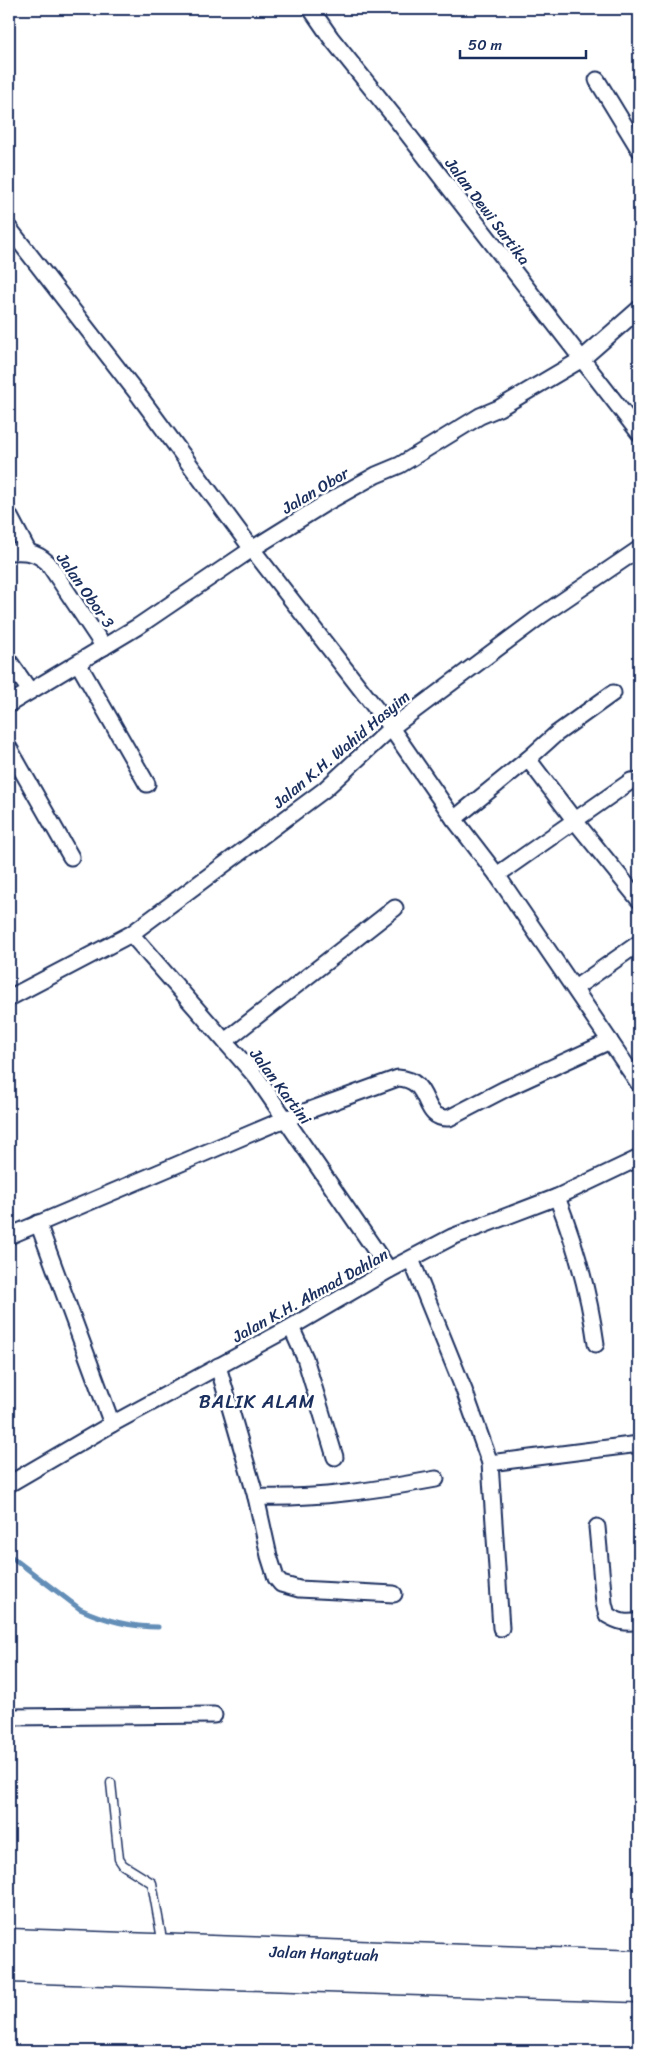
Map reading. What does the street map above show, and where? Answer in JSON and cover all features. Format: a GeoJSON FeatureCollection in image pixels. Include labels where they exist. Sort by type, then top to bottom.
{"type":"FeatureCollection","features":[{"type":"Feature","properties":{"kind":"highway","name":"Jalan Hangtuah"},"geometry":{"type":"LineString","coordinates":[[9,1943],[105,1958],[639,1988]]}},
{"type":"Feature","properties":{"kind":"highway","name":"Jalan Hangtuah"},"geometry":{"type":"LineString","coordinates":[[9,1968],[105,1958],[163,1947],[639,1965]]}},
{"type":"Feature","properties":{"kind":"street","name":"Jalan Dewi Sartika"},"geometry":{"type":"LineString","coordinates":[[311,9],[331,38],[400,124],[639,433]]}},
{"type":"Feature","properties":{"kind":"street"},"geometry":{"type":"LineString","coordinates":[[597,80],[639,149]]}},
{"type":"Feature","properties":{"kind":"street"},"geometry":{"type":"LineString","coordinates":[[9,228],[140,397],[252,549],[391,728],[454,818],[497,875],[639,1084]]}},
{"type":"Feature","properties":{"kind":"street","name":"Jalan Obor"},"geometry":{"type":"LineString","coordinates":[[9,704],[104,647],[252,549],[326,503],[376,475],[400,465],[480,416],[499,408],[582,359],[639,309]]}},
{"type":"Feature","properties":{"kind":"street"},"geometry":{"type":"LineString","coordinates":[[9,515],[28,551],[9,552]]}},
{"type":"Feature","properties":{"kind":"street","name":"Jalan K.H. Wahid Hasyim"},"geometry":{"type":"LineString","coordinates":[[9,998],[131,934],[324,790],[391,728],[542,615],[639,549]]}},
{"type":"Feature","properties":{"kind":"street","name":"Jalan Obor 3"},"geometry":{"type":"LineString","coordinates":[[28,551],[39,555],[48,563],[104,647]]}},
{"type":"Feature","properties":{"kind":"street"},"geometry":{"type":"LineString","coordinates":[[9,661],[30,691]]}},
{"type":"Feature","properties":{"kind":"street"},"geometry":{"type":"LineString","coordinates":[[78,663],[147,784]]}},
{"type":"Feature","properties":{"kind":"street"},"geometry":{"type":"LineString","coordinates":[[454,818],[556,734],[613,693]]}},
{"type":"Feature","properties":{"kind":"street"},"geometry":{"type":"LineString","coordinates":[[9,748],[71,857]]}},
{"type":"Feature","properties":{"kind":"street"},"geometry":{"type":"LineString","coordinates":[[528,759],[639,900]]}},
{"type":"Feature","properties":{"kind":"street"},"geometry":{"type":"LineString","coordinates":[[497,875],[631,781],[639,780]]}},
{"type":"Feature","properties":{"kind":"street"},"geometry":{"type":"LineString","coordinates":[[225,1041],[395,908]]}},
{"type":"Feature","properties":{"kind":"street","name":"Jalan Kartini"},"geometry":{"type":"LineString","coordinates":[[131,934],[257,1078],[389,1270]]}},
{"type":"Feature","properties":{"kind":"street"},"geometry":{"type":"LineString","coordinates":[[575,988],[639,943]]}},
{"type":"Feature","properties":{"kind":"street"},"geometry":{"type":"LineString","coordinates":[[9,1236],[285,1119],[398,1078],[408,1079],[417,1083],[433,1114],[449,1118],[505,1089],[610,1041]]}},
{"type":"Feature","properties":{"kind":"street","name":"Jalan K.H. Ahmad Dahlan"},"geometry":{"type":"LineString","coordinates":[[9,1484],[112,1424],[452,1237],[557,1197],[639,1158]]}},
{"type":"Feature","properties":{"kind":"street"},"geometry":{"type":"LineString","coordinates":[[557,1197],[574,1241],[590,1304],[596,1344]]}},
{"type":"Feature","properties":{"kind":"street"},"geometry":{"type":"LineString","coordinates":[[38,1223],[112,1424]]}},
{"type":"Feature","properties":{"kind":"street"},"geometry":{"type":"LineString","coordinates":[[412,1259],[464,1390],[490,1464],[501,1628]]}},
{"type":"Feature","properties":{"kind":"street"},"geometry":{"type":"LineString","coordinates":[[291,1327],[305,1358],[335,1457]]}},
{"type":"Feature","properties":{"kind":"street"},"geometry":{"type":"LineString","coordinates":[[218,1366],[256,1496],[276,1578],[281,1584],[299,1589],[394,1594]]}},
{"type":"Feature","properties":{"kind":"street"},"geometry":{"type":"LineString","coordinates":[[490,1464],[639,1444]]}},
{"type":"Feature","properties":{"kind":"street"},"geometry":{"type":"LineString","coordinates":[[256,1496],[279,1498],[361,1493],[436,1480]]}},
{"type":"Feature","properties":{"kind":"street"},"geometry":{"type":"LineString","coordinates":[[597,1527],[604,1603],[607,1614],[617,1621],[627,1623],[639,1621]]}},
{"type":"Feature","properties":{"kind":"street"},"geometry":{"type":"LineString","coordinates":[[9,1717],[214,1716]]}},
{"type":"Feature","properties":{"kind":"lane"},"geometry":{"type":"LineString","coordinates":[[111,1784],[119,1859],[123,1865],[152,1883],[163,1947]]}},
{"type":"Feature","properties":{"kind":"waterway"},"geometry":{"type":"LineString","coordinates":[[9,1555],[80,1609],[118,1622],[158,1627]]}},
{"type":"Feature","properties":{"kind":"district","name":"BALIK ALAM"},"geometry":{"type":"Point","coordinates":[257,1401]}}]}
